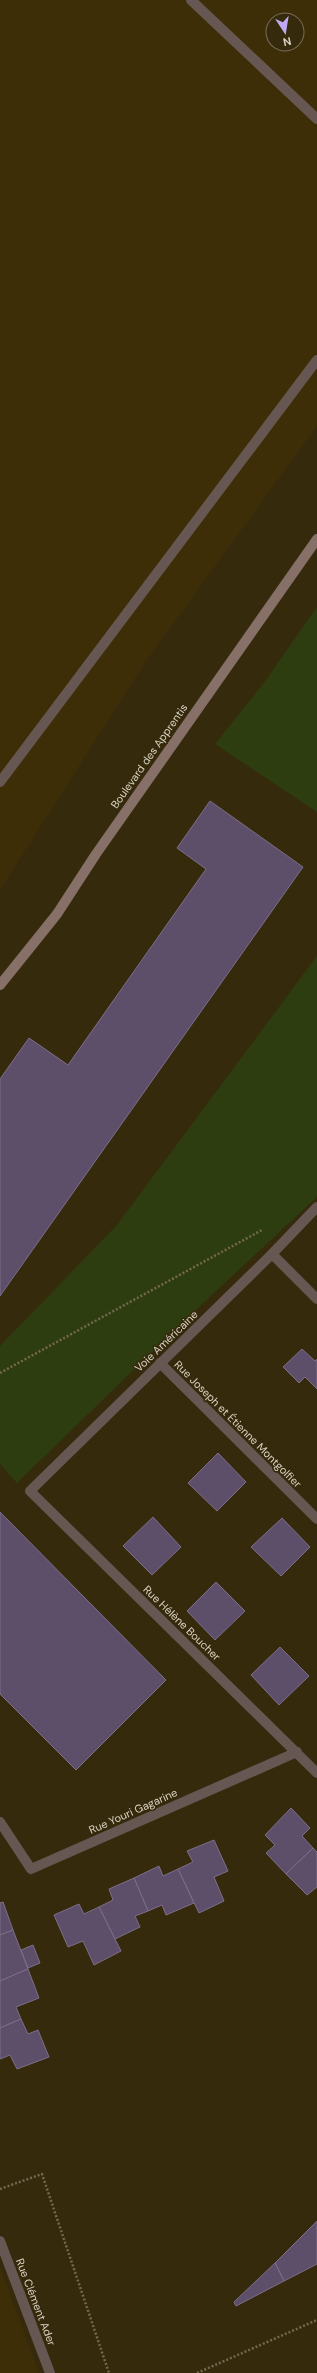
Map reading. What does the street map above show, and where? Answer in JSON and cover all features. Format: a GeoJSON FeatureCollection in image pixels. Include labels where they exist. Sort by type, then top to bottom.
{"type":"FeatureCollection","features":[{"type":"Feature","properties":{"kind":"main road","name":"Boulevard des Apprentis"},"geometry":{"type":"LineString","coordinates":[[0,985],[57,914],[100,848],[317,539]]}},
{"type":"Feature","properties":{"kind":"street"},"geometry":{"type":"LineString","coordinates":[[191,0],[317,119]]}},
{"type":"Feature","properties":{"kind":"street"},"geometry":{"type":"LineString","coordinates":[[0,782],[317,360]]}},
{"type":"Feature","properties":{"kind":"street","name":"Voie Américaine"},"geometry":{"type":"LineString","coordinates":[[30,1491],[272,1254],[317,1207]]}},
{"type":"Feature","properties":{"kind":"street"},"geometry":{"type":"LineString","coordinates":[[272,1254],[317,1299]]}},
{"type":"Feature","properties":{"kind":"street","name":"Rue Joseph et Étienne Montgolfier"},"geometry":{"type":"LineString","coordinates":[[160,1363],[317,1519]]}},
{"type":"Feature","properties":{"kind":"street","name":"Rue Hélène Boucher"},"geometry":{"type":"LineString","coordinates":[[30,1491],[317,1773]]}},
{"type":"Feature","properties":{"kind":"street","name":"Rue Youri Gagarine"},"geometry":{"type":"LineString","coordinates":[[0,1822],[31,1869],[297,1752]]}},
{"type":"Feature","properties":{"kind":"street","name":"Rue Clément Ader"},"geometry":{"type":"LineString","coordinates":[[0,2241],[50,2373]]}},
{"type":"Feature","properties":{"kind":"path"},"geometry":{"type":"LineString","coordinates":[[0,1372],[269,1227]]}},
{"type":"Feature","properties":{"kind":"path"},"geometry":{"type":"LineString","coordinates":[[0,2189],[42,2174],[109,2373]]}},
{"type":"Feature","properties":{"kind":"path"},"geometry":{"type":"LineString","coordinates":[[197,2373],[317,2320]]}},
{"type":"Feature","properties":{"kind":"shaded area"},"geometry":{"type":"Polygon","coordinates":[[[0,0],[317,0],[317,426],[146,661],[0,890],[0,0]]]}},
{"type":"Feature","properties":{"kind":"shaded area"},"geometry":{"type":"Polygon","coordinates":[[[0,2267],[39,2373],[0,2373],[0,2267]]]}},
{"type":"Feature","properties":{"kind":"green space"},"geometry":{"type":"Polygon","coordinates":[[[317,607],[317,812],[215,744],[263,684],[317,607]]]}},
{"type":"Feature","properties":{"kind":"green space"},"geometry":{"type":"Polygon","coordinates":[[[317,956],[317,1197],[186,1319],[17,1483],[0,1464],[0,1346],[117,1225],[317,956]]]}},
{"type":"Feature","properties":{"kind":"building"},"geometry":{"type":"Polygon","coordinates":[[[210,801],[303,867],[0,1296],[0,1079],[29,1038],[68,1065],[206,869],[177,848],[210,801]]]}},
{"type":"Feature","properties":{"kind":"building"},"geometry":{"type":"Polygon","coordinates":[[[302,1349],[315,1361],[317,1359],[317,1389],[305,1377],[299,1383],[283,1367],[302,1349]]]}},
{"type":"Feature","properties":{"kind":"building"},"geometry":{"type":"Polygon","coordinates":[[[218,1453],[246,1482],[217,1511],[188,1483],[218,1453]]]}},
{"type":"Feature","properties":{"kind":"building"},"geometry":{"type":"Polygon","coordinates":[[[0,1512],[166,1680],[76,1770],[0,1694],[0,1512]]]}},
{"type":"Feature","properties":{"kind":"building"},"geometry":{"type":"Polygon","coordinates":[[[153,1517],[181,1547],[152,1575],[123,1546],[153,1517]]]}},
{"type":"Feature","properties":{"kind":"building"},"geometry":{"type":"Polygon","coordinates":[[[282,1518],[310,1547],[281,1576],[251,1547],[282,1518]]]}},
{"type":"Feature","properties":{"kind":"building"},"geometry":{"type":"Polygon","coordinates":[[[216,1582],[245,1611],[215,1640],[187,1611],[216,1582]]]}},
{"type":"Feature","properties":{"kind":"building"},"geometry":{"type":"Polygon","coordinates":[[[280,1647],[309,1676],[279,1705],[251,1675],[280,1647]]]}},
{"type":"Feature","properties":{"kind":"building"},"geometry":{"type":"Polygon","coordinates":[[[291,1808],[310,1828],[302,1836],[313,1848],[286,1874],[266,1853],[275,1845],[265,1835],[291,1808]]]}},
{"type":"Feature","properties":{"kind":"building"},"geometry":{"type":"Polygon","coordinates":[[[214,1840],[228,1871],[214,1877],[224,1901],[199,1913],[178,1869],[193,1862],[187,1851],[214,1840]]]}},
{"type":"Feature","properties":{"kind":"building"},"geometry":{"type":"Polygon","coordinates":[[[313,1848],[317,1852],[317,1887],[307,1895],[286,1874],[313,1848]]]}},
{"type":"Feature","properties":{"kind":"building"},"geometry":{"type":"Polygon","coordinates":[[[159,1866],[163,1876],[178,1869],[194,1903],[166,1915],[162,1905],[148,1911],[134,1878],[159,1866]]]}},
{"type":"Feature","properties":{"kind":"building"},"geometry":{"type":"Polygon","coordinates":[[[134,1878],[148,1911],[135,1916],[140,1927],[115,1939],[99,1907],[113,1900],[109,1889],[134,1878]]]}},
{"type":"Feature","properties":{"kind":"building"},"geometry":{"type":"Polygon","coordinates":[[[3,1902],[13,1930],[0,1935],[0,1903],[3,1902]]]}},
{"type":"Feature","properties":{"kind":"building"},"geometry":{"type":"Polygon","coordinates":[[[79,1904],[84,1914],[99,1907],[121,1951],[94,1965],[83,1941],[68,1947],[54,1915],[79,1904]]]}},
{"type":"Feature","properties":{"kind":"building"},"geometry":{"type":"Polygon","coordinates":[[[13,1930],[28,1969],[0,1981],[0,1935],[13,1930]]]}},
{"type":"Feature","properties":{"kind":"building"},"geometry":{"type":"Polygon","coordinates":[[[33,1945],[40,1963],[28,1968],[21,1950],[33,1945]]]}},
{"type":"Feature","properties":{"kind":"building"},"geometry":{"type":"Polygon","coordinates":[[[28,1969],[39,1998],[16,2007],[21,2019],[0,2028],[0,1981],[28,1969]]]}},
{"type":"Feature","properties":{"kind":"building"},"geometry":{"type":"Polygon","coordinates":[[[21,2019],[28,2034],[38,2030],[49,2057],[17,2069],[10,2055],[0,2059],[0,2028],[21,2019]]]}},
{"type":"Feature","properties":{"kind":"building"},"geometry":{"type":"Polygon","coordinates":[[[317,2221],[317,2264],[284,2281],[275,2263],[317,2221]]]}},
{"type":"Feature","properties":{"kind":"building"},"geometry":{"type":"Polygon","coordinates":[[[275,2263],[284,2281],[236,2306],[234,2302],[275,2263]]]}}]}
